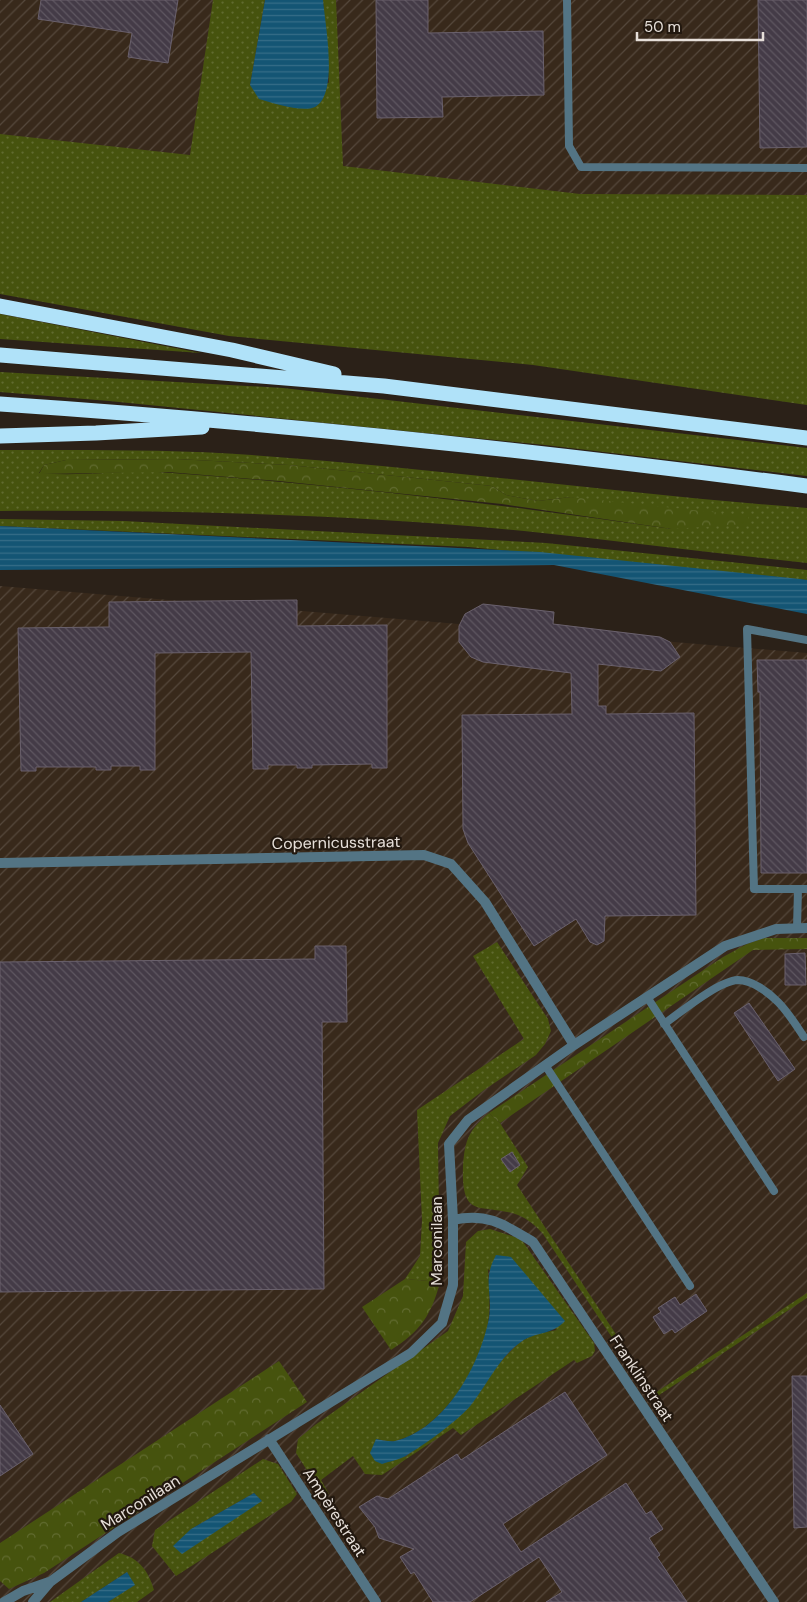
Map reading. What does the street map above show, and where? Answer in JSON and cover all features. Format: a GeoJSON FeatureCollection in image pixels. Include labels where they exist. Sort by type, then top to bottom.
{"type":"FeatureCollection","features":[{"type":"Feature","properties":{"kind":"highway"},"geometry":{"type":"LineString","coordinates":[[0,306],[232,350],[384,386]]}},
{"type":"Feature","properties":{"kind":"highway"},"geometry":{"type":"LineString","coordinates":[[0,356],[384,386],[807,438]]}},
{"type":"Feature","properties":{"kind":"highway"},"geometry":{"type":"LineString","coordinates":[[0,404],[251,423],[458,444],[807,486]]}},
{"type":"Feature","properties":{"kind":"highway"},"geometry":{"type":"LineString","coordinates":[[0,436],[96,433],[251,423]]}},
{"type":"Feature","properties":{"kind":"street","name":"Copernicusstraat"},"geometry":{"type":"LineString","coordinates":[[0,863],[424,856],[442,861],[451,864],[485,902],[574,1045]]}},
{"type":"Feature","properties":{"kind":"street","name":"Marconilaan"},"geometry":{"type":"LineString","coordinates":[[34,1602],[50,1582],[118,1532],[411,1353],[442,1324],[453,1285],[453,1220],[449,1144],[468,1120],[574,1045],[725,946],[776,929],[802,928]]}},
{"type":"Feature","properties":{"kind":"street","name":"Franklinstraat"},"geometry":{"type":"LineString","coordinates":[[453,1220],[471,1215],[502,1224],[533,1242],[774,1602]]}},
{"type":"Feature","properties":{"kind":"street","name":"Ampèrestraat"},"geometry":{"type":"LineString","coordinates":[[269,1439],[376,1602]]}},
{"type":"Feature","properties":{"kind":"street","name":"Marconilaan"},"geometry":{"type":"LineString","coordinates":[[4,1602],[23,1590],[50,1582]]}},
{"type":"Feature","properties":{"kind":"lane"},"geometry":{"type":"LineString","coordinates":[[567,0],[569,146],[581,167],[807,168]]}},
{"type":"Feature","properties":{"kind":"lane"},"geometry":{"type":"LineString","coordinates":[[807,640],[747,629],[754,889],[807,889]]}},
{"type":"Feature","properties":{"kind":"lane"},"geometry":{"type":"LineString","coordinates":[[798,889],[802,928]]}},
{"type":"Feature","properties":{"kind":"lane"},"geometry":{"type":"LineString","coordinates":[[664,1024],[713,991],[736,980],[742,980],[759,987],[778,1002],[806,1038]]}},
{"type":"Feature","properties":{"kind":"lane"},"geometry":{"type":"LineString","coordinates":[[647,997],[774,1191]]}},
{"type":"Feature","properties":{"kind":"lane"},"geometry":{"type":"LineString","coordinates":[[545,1066],[690,1286]]}},
{"type":"Feature","properties":{"kind":"shaded area"},"geometry":{"type":"Polygon","coordinates":[[[0,0],[807,0],[807,197],[583,200],[0,137],[0,0]]]}},
{"type":"Feature","properties":{"kind":"shaded area"},"geometry":{"type":"Polygon","coordinates":[[[0,586],[807,653],[807,1602],[0,1602],[0,586]]]}},
{"type":"Feature","properties":{"kind":"green space"},"geometry":{"type":"Polygon","coordinates":[[[213,0],[265,0],[250,85],[329,83],[323,0],[336,0],[343,166],[580,194],[807,195],[807,405],[533,365],[229,336],[0,294],[0,134],[190,155],[213,0]]]}},
{"type":"Feature","properties":{"kind":"green space"},"geometry":{"type":"Polygon","coordinates":[[[0,314],[201,353],[0,339],[0,314]]]}},
{"type":"Feature","properties":{"kind":"green space"},"geometry":{"type":"Polygon","coordinates":[[[0,372],[283,388],[807,448],[807,476],[545,445],[109,401],[0,392],[0,372]]]}},
{"type":"Feature","properties":{"kind":"green space"},"geometry":{"type":"Polygon","coordinates":[[[0,450],[158,451],[252,455],[322,460],[668,496],[807,508],[807,563],[459,525],[197,512],[0,511],[0,450]],[[176,459],[66,460],[44,465],[39,473],[155,472],[298,483],[423,496],[672,529],[571,497],[538,501],[506,495],[492,486],[289,465],[176,459]]]}},
{"type":"Feature","properties":{"kind":"green space"},"geometry":{"type":"Polygon","coordinates":[[[176,459],[289,465],[492,486],[506,495],[538,501],[571,497],[749,516],[746,524],[672,529],[502,504],[279,481],[168,472],[39,474],[44,465],[66,460],[176,459]]]}},
{"type":"Feature","properties":{"kind":"green space"},"geometry":{"type":"Polygon","coordinates":[[[0,519],[124,521],[546,543],[807,570],[807,580],[469,547],[0,526],[0,519]]]}},
{"type":"Feature","properties":{"kind":"green space"},"geometry":{"type":"Polygon","coordinates":[[[764,938],[807,938],[807,949],[753,950],[500,1123],[489,1113],[723,957],[747,944],[764,938]]]}},
{"type":"Feature","properties":{"kind":"green space"},"geometry":{"type":"Polygon","coordinates":[[[497,942],[548,1019],[551,1031],[545,1044],[536,1055],[484,1090],[450,1116],[438,1143],[440,1282],[405,1279],[420,1256],[422,1220],[417,1110],[524,1039],[473,956],[497,942]]]}},
{"type":"Feature","properties":{"kind":"green space"},"geometry":{"type":"Polygon","coordinates":[[[489,1113],[500,1123],[528,1167],[517,1185],[655,1393],[807,1293],[807,1298],[653,1399],[543,1234],[535,1226],[518,1215],[476,1207],[470,1203],[463,1184],[465,1149],[473,1130],[489,1113]]]}},
{"type":"Feature","properties":{"kind":"green space"},"geometry":{"type":"Polygon","coordinates":[[[490,1229],[521,1239],[594,1343],[595,1351],[592,1356],[577,1363],[574,1360],[461,1435],[453,1428],[382,1475],[365,1474],[353,1456],[321,1480],[329,1494],[322,1494],[296,1453],[298,1439],[448,1331],[463,1296],[466,1242],[478,1231],[490,1229]],[[488,1269],[489,1315],[486,1333],[470,1373],[458,1392],[445,1409],[413,1434],[395,1441],[376,1439],[406,1457],[520,1342],[535,1334],[557,1330],[488,1269]]]}},
{"type":"Feature","properties":{"kind":"green space"},"geometry":{"type":"Polygon","coordinates":[[[405,1279],[440,1282],[429,1313],[410,1336],[391,1350],[362,1307],[405,1279]]]}},
{"type":"Feature","properties":{"kind":"green space"},"geometry":{"type":"Polygon","coordinates":[[[279,1361],[307,1402],[44,1573],[9,1589],[0,1581],[0,1543],[279,1361]]]}},
{"type":"Feature","properties":{"kind":"green space"},"geometry":{"type":"Polygon","coordinates":[[[263,1459],[278,1464],[297,1494],[291,1502],[176,1576],[152,1546],[155,1530],[263,1459]],[[254,1493],[191,1529],[262,1501],[254,1493]]]}},
{"type":"Feature","properties":{"kind":"green space"},"geometry":{"type":"Polygon","coordinates":[[[119,1553],[132,1558],[142,1566],[149,1576],[154,1590],[137,1602],[108,1602],[134,1585],[127,1572],[81,1602],[50,1602],[119,1553]]]}},
{"type":"Feature","properties":{"kind":"water"},"geometry":{"type":"Polygon","coordinates":[[[265,0],[323,0],[328,41],[329,74],[327,88],[322,100],[315,107],[310,109],[295,108],[259,99],[250,85],[265,0]]]}},
{"type":"Feature","properties":{"kind":"water"},"geometry":{"type":"Polygon","coordinates":[[[0,526],[540,552],[800,579],[807,580],[807,614],[554,565],[0,570],[0,526]]]}},
{"type":"Feature","properties":{"kind":"water"},"geometry":{"type":"Polygon","coordinates":[[[496,1255],[511,1257],[565,1321],[560,1326],[532,1336],[513,1348],[500,1363],[471,1405],[431,1439],[401,1458],[382,1464],[375,1461],[370,1453],[376,1439],[395,1441],[413,1434],[430,1423],[457,1393],[478,1355],[484,1336],[490,1309],[490,1272],[496,1255]]]}},
{"type":"Feature","properties":{"kind":"water"},"geometry":{"type":"Polygon","coordinates":[[[254,1493],[262,1501],[182,1554],[173,1546],[191,1529],[254,1493]]]}},
{"type":"Feature","properties":{"kind":"water"},"geometry":{"type":"Polygon","coordinates":[[[127,1572],[135,1585],[108,1602],[81,1602],[127,1572]]]}},
{"type":"Feature","properties":{"kind":"building"},"geometry":{"type":"Polygon","coordinates":[[[41,0],[178,0],[168,63],[128,57],[132,33],[38,19],[41,0]]]}},
{"type":"Feature","properties":{"kind":"building"},"geometry":{"type":"Polygon","coordinates":[[[376,0],[428,0],[428,33],[543,31],[544,95],[442,97],[443,117],[377,118],[376,0]]]}},
{"type":"Feature","properties":{"kind":"building"},"geometry":{"type":"Polygon","coordinates":[[[758,0],[807,0],[807,147],[760,148],[758,0]]]}},
{"type":"Feature","properties":{"kind":"building"},"geometry":{"type":"Polygon","coordinates":[[[297,600],[297,626],[387,625],[387,768],[372,768],[372,764],[312,765],[312,768],[297,768],[297,765],[268,765],[268,769],[253,769],[251,652],[155,653],[155,770],[140,770],[140,766],[111,766],[111,770],[96,770],[96,767],[36,767],[36,771],[21,771],[18,628],[109,627],[109,602],[297,600]]]}},
{"type":"Feature","properties":{"kind":"building"},"geometry":{"type":"Polygon","coordinates":[[[483,604],[554,612],[553,624],[660,637],[670,642],[680,657],[661,671],[598,664],[598,706],[606,706],[606,714],[694,713],[696,915],[605,916],[604,941],[597,945],[590,942],[576,919],[534,946],[468,843],[463,829],[462,715],[572,714],[571,673],[483,662],[471,657],[459,642],[459,626],[465,614],[483,604]]]}},
{"type":"Feature","properties":{"kind":"building"},"geometry":{"type":"Polygon","coordinates":[[[757,660],[807,660],[807,873],[761,873],[760,692],[758,692],[757,660]]]}},
{"type":"Feature","properties":{"kind":"building"},"geometry":{"type":"Polygon","coordinates":[[[315,946],[346,946],[347,1022],[322,1022],[324,1289],[0,1292],[0,962],[315,959],[315,946]]]}},
{"type":"Feature","properties":{"kind":"building"},"geometry":{"type":"Polygon","coordinates":[[[805,953],[806,985],[785,985],[785,954],[805,953]]]}},
{"type":"Feature","properties":{"kind":"building"},"geometry":{"type":"Polygon","coordinates":[[[749,1003],[795,1069],[778,1081],[734,1013],[749,1003]]]}},
{"type":"Feature","properties":{"kind":"building"},"geometry":{"type":"Polygon","coordinates":[[[512,1152],[520,1165],[510,1172],[501,1159],[512,1152]]]}},
{"type":"Feature","properties":{"kind":"building"},"geometry":{"type":"Polygon","coordinates":[[[696,1294],[707,1311],[675,1333],[672,1329],[664,1334],[653,1317],[661,1312],[658,1308],[675,1297],[680,1305],[696,1294]]]}},
{"type":"Feature","properties":{"kind":"building"},"geometry":{"type":"Polygon","coordinates":[[[792,1376],[807,1376],[807,1527],[794,1528],[792,1376]]]}},
{"type":"Feature","properties":{"kind":"building"},"geometry":{"type":"Polygon","coordinates":[[[565,1392],[607,1455],[503,1524],[521,1552],[626,1483],[646,1514],[651,1511],[663,1529],[649,1538],[660,1555],[657,1557],[687,1602],[546,1602],[562,1592],[539,1557],[470,1602],[433,1602],[414,1572],[411,1574],[400,1557],[414,1549],[379,1538],[375,1527],[359,1507],[377,1496],[388,1499],[457,1454],[461,1460],[565,1392]]]}},
{"type":"Feature","properties":{"kind":"building"},"geometry":{"type":"Polygon","coordinates":[[[0,1405],[33,1454],[0,1476],[0,1405]]]}}]}
